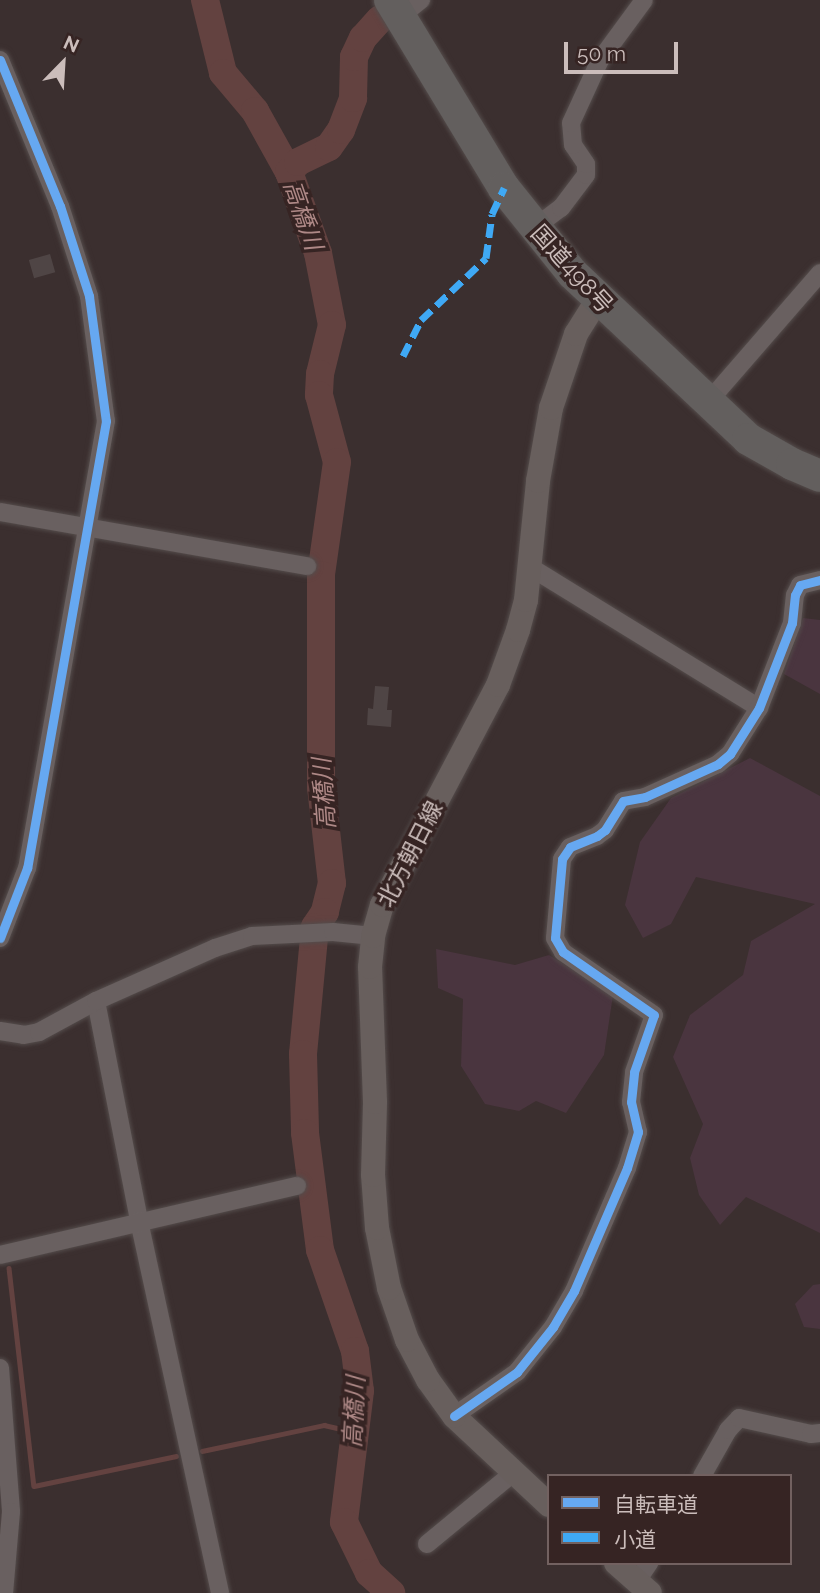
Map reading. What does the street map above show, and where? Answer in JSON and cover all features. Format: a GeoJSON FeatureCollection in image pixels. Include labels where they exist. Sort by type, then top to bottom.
{"type":"FeatureCollection","features":[{"type":"Feature","properties":{"kind":"highway","name":"国道498号"},"geometry":{"type":"LineString","coordinates":[[404,5],[504,188],[534,228],[597,300],[748,439],[792,464],[820,475]]}},
{"type":"Feature","properties":{"kind":"main road","name":"北方朝日線"},"geometry":{"type":"LineString","coordinates":[[547,1503],[512,1474],[454,1416],[428,1380],[407,1340],[389,1288],[377,1228],[373,1175],[375,1102],[370,967],[373,936],[388,893],[498,685],[518,630],[530,567],[538,481],[551,408],[576,334],[597,300]]}},
{"type":"Feature","properties":{"kind":"main road"},"geometry":{"type":"LineString","coordinates":[[618,1565],[641,1583]]}},
{"type":"Feature","properties":{"kind":"street"},"geometry":{"type":"LineString","coordinates":[[534,228],[561,208],[586,175],[586,164],[573,145],[571,123],[600,60],[644,0]]}},
{"type":"Feature","properties":{"kind":"street"},"geometry":{"type":"LineString","coordinates":[[0,60],[60,206],[89,296],[106,421],[27,868],[0,938]]}},
{"type":"Feature","properties":{"kind":"street"},"geometry":{"type":"LineString","coordinates":[[708,402],[820,273]]}},
{"type":"Feature","properties":{"kind":"street"},"geometry":{"type":"LineString","coordinates":[[0,512],[307,566]]}},
{"type":"Feature","properties":{"kind":"street"},"geometry":{"type":"LineString","coordinates":[[530,567],[759,708]]}},
{"type":"Feature","properties":{"kind":"street"},"geometry":{"type":"LineString","coordinates":[[454,1416],[517,1372],[553,1327],[574,1291],[627,1168],[638,1132],[631,1102],[634,1072],[654,1015],[563,952],[555,938],[562,859],[570,847],[605,830],[623,801],[645,797],[718,764],[730,754],[759,708],[792,623],[794,595],[800,585],[820,580]]}},
{"type":"Feature","properties":{"kind":"street"},"geometry":{"type":"LineString","coordinates":[[0,1031],[24,1035],[38,1032],[96,1001],[215,948],[251,936],[333,932],[373,936]]}},
{"type":"Feature","properties":{"kind":"street"},"geometry":{"type":"LineString","coordinates":[[96,1001],[139,1221],[220,1593]]}},
{"type":"Feature","properties":{"kind":"street"},"geometry":{"type":"LineString","coordinates":[[0,1255],[297,1186]]}},
{"type":"Feature","properties":{"kind":"street"},"geometry":{"type":"LineString","coordinates":[[0,1368],[11,1512],[5,1593]]}},
{"type":"Feature","properties":{"kind":"street"},"geometry":{"type":"LineString","coordinates":[[703,1474],[738,1418],[811,1434],[820,1433]]}},
{"type":"Feature","properties":{"kind":"street"},"geometry":{"type":"LineString","coordinates":[[427,1544],[512,1474]]}},
{"type":"Feature","properties":{"kind":"shaded area"},"geometry":{"type":"Polygon","coordinates":[[[803,618],[820,620],[820,694],[784,674],[803,618]]]}},
{"type":"Feature","properties":{"kind":"shaded area"},"geometry":{"type":"Polygon","coordinates":[[[750,758],[820,796],[820,1233],[746,1197],[720,1225],[699,1195],[690,1158],[703,1124],[673,1057],[690,1015],[743,975],[751,941],[815,904],[696,877],[671,924],[643,938],[625,905],[640,842],[671,798],[750,758]]]}},
{"type":"Feature","properties":{"kind":"shaded area"},"geometry":{"type":"Polygon","coordinates":[[[436,949],[515,965],[549,955],[613,995],[604,1055],[566,1113],[536,1101],[519,1111],[485,1104],[461,1066],[463,999],[438,988],[436,949]]]}},
{"type":"Feature","properties":{"kind":"shaded area"},"geometry":{"type":"Polygon","coordinates":[[[820,1284],[820,1329],[804,1327],[795,1304],[813,1285],[820,1284]]]}},
{"type":"Feature","properties":{"kind":"building"},"geometry":{"type":"Polygon","coordinates":[[[50,254],[55,272],[34,278],[29,260],[50,254]]]}},
{"type":"Feature","properties":{"kind":"building"},"geometry":{"type":"Polygon","coordinates":[[[375,686],[389,687],[387,710],[392,710],[391,727],[367,725],[368,708],[373,709],[375,686]]]}},
{"type":"Feature","properties":{"kind":"waterway","name":"高橋川"},"geometry":{"type":"LineString","coordinates":[[205,0],[223,73],[255,111],[289,172],[318,253],[332,325],[320,374],[319,395],[337,462],[321,575],[321,787],[332,883],[325,912],[315,927],[303,1054],[305,1133],[320,1250],[355,1351],[360,1391],[344,1522],[369,1573],[391,1593]]}},
{"type":"Feature","properties":{"kind":"waterway"},"geometry":{"type":"LineString","coordinates":[[289,172],[298,162],[329,147],[341,130],[353,98],[354,57],[363,38],[380,19]]}},
{"type":"Feature","properties":{"kind":"waterway"},"geometry":{"type":"LineString","coordinates":[[9,1268],[34,1486],[176,1456]]}},
{"type":"Feature","properties":{"kind":"waterway"},"geometry":{"type":"LineString","coordinates":[[202,1451],[324,1425],[355,1432]]}},
{"type":"Feature","properties":{"kind":"marked path"},"geometry":{"type":"LineString","coordinates":[[403,356],[421,320],[486,258],[492,214],[504,188]]}},
{"type":"Feature","properties":{"kind":"cycle path"},"geometry":{"type":"LineString","coordinates":[[0,60],[60,206],[89,296],[106,421],[27,868],[0,938]]}},
{"type":"Feature","properties":{"kind":"cycle path"},"geometry":{"type":"LineString","coordinates":[[454,1416],[517,1372],[553,1327],[574,1291],[627,1168],[638,1132],[631,1102],[634,1072],[654,1015],[563,952],[555,938],[562,859],[570,847],[605,830],[623,801],[645,797],[718,764],[730,754],[759,708],[792,623],[795,595],[800,585],[820,580]]}}]}
